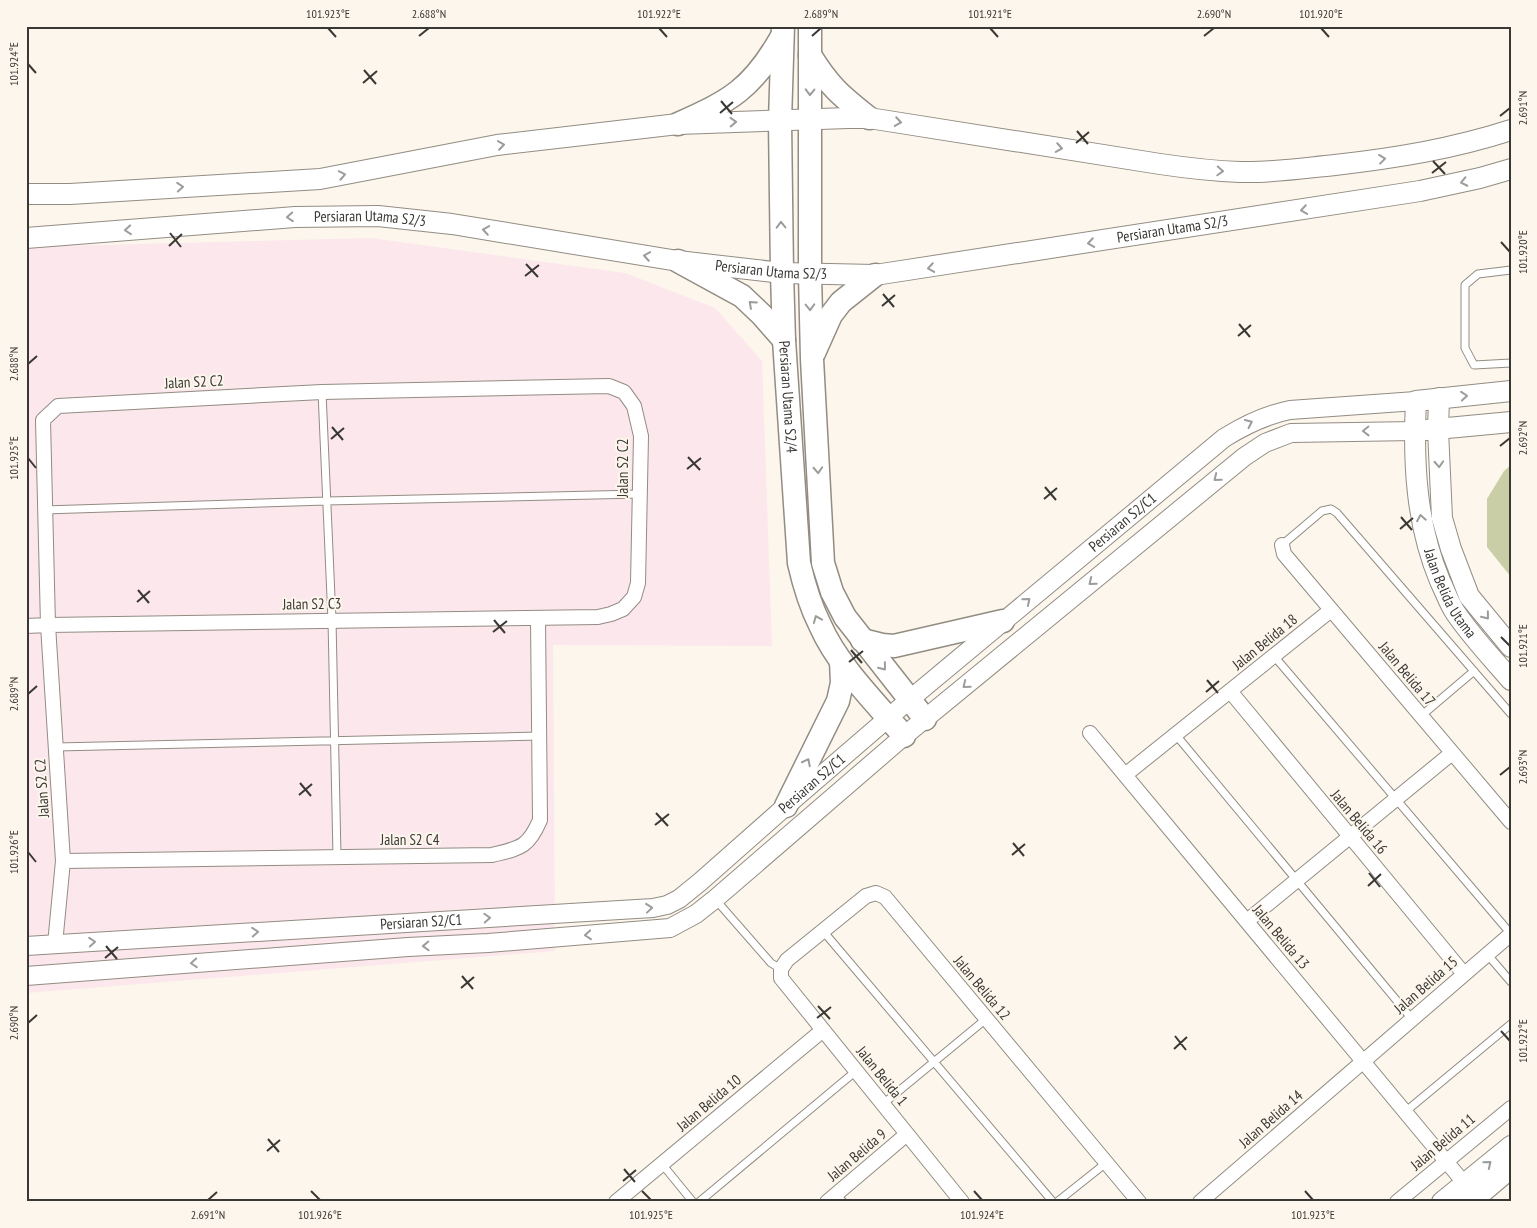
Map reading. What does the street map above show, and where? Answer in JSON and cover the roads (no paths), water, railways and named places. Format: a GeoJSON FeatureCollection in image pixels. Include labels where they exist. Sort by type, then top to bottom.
{"type":"FeatureCollection","features":[{"type":"Feature","properties":{"kind":"main road","name":"Persiaran Utama S2/4"},"geometry":{"type":"LineString","coordinates":[[810,26],[809,120],[812,359],[823,563],[832,592],[845,617],[925,719]]}},
{"type":"Feature","properties":{"kind":"main road","name":"Persiaran Utama S2/4"},"geometry":{"type":"LineString","coordinates":[[783,30],[780,121],[784,340],[799,563],[805,588],[820,627],[841,661],[904,736]]}},
{"type":"Feature","properties":{"kind":"main road"},"geometry":{"type":"LineString","coordinates":[[678,124],[730,99],[756,77],[766,63],[783,30]]}},
{"type":"Feature","properties":{"kind":"main road"},"geometry":{"type":"LineString","coordinates":[[810,55],[836,92],[870,118]]}},
{"type":"Feature","properties":{"kind":"main road"},"geometry":{"type":"LineString","coordinates":[[26,194],[70,194],[320,178],[497,145],[678,124],[870,118],[1199,170],[1242,172],[1295,169],[1395,158],[1471,143],[1511,130]]}},
{"type":"Feature","properties":{"kind":"main road","name":"Persiaran Utama S2/3"},"geometry":{"type":"LineString","coordinates":[[26,238],[295,217],[378,216],[452,224],[678,261],[782,273],[875,275],[1420,191],[1480,178],[1511,168]]}},
{"type":"Feature","properties":{"kind":"main road"},"geometry":{"type":"LineString","coordinates":[[678,261],[742,296],[762,314],[784,340]]}},
{"type":"Feature","properties":{"kind":"main road"},"geometry":{"type":"LineString","coordinates":[[812,359],[831,315],[836,308],[847,296],[875,275]]}},
{"type":"Feature","properties":{"kind":"main road","name":"Persiaran S2/C1"},"geometry":{"type":"LineString","coordinates":[[1416,401],[1511,391]]}},
{"type":"Feature","properties":{"kind":"main road","name":"Jalan Belida Utama"},"geometry":{"type":"LineString","coordinates":[[1440,398],[1438,430],[1442,518],[1451,549],[1469,596],[1511,647]]}},
{"type":"Feature","properties":{"kind":"main road","name":"Jalan Belida Utama"},"geometry":{"type":"LineString","coordinates":[[1416,401],[1415,431],[1418,495],[1421,520],[1430,558],[1454,611],[1511,680]]}},
{"type":"Feature","properties":{"kind":"main road"},"geometry":{"type":"LineString","coordinates":[[1415,431],[1511,422]]}},
{"type":"Feature","properties":{"kind":"main road"},"geometry":{"type":"LineString","coordinates":[[862,640],[882,646],[894,646],[1003,621]]}},
{"type":"Feature","properties":{"kind":"main road"},"geometry":{"type":"LineString","coordinates":[[786,806],[838,701],[842,683],[841,661]]}},
{"type":"Feature","properties":{"kind":"main road"},"geometry":{"type":"LineString","coordinates":[[1470,1194],[1511,1146]]}},
{"type":"Feature","properties":{"kind":"main road"},"geometry":{"type":"LineString","coordinates":[[1442,1202],[1470,1194],[1511,1168]]}},
{"type":"Feature","properties":{"kind":"street"},"geometry":{"type":"LineString","coordinates":[[26,185],[70,194]]}},
{"type":"Feature","properties":{"kind":"street","name":"Jalan S2 C2"},"geometry":{"type":"LineString","coordinates":[[55,944],[63,861],[48,625],[43,420],[58,406],[322,392],[609,386],[624,392],[634,406],[640,436],[638,583],[634,597],[623,609],[598,618]]}},
{"type":"Feature","properties":{"kind":"street","name":"Persiaran S2/C1"},"geometry":{"type":"LineString","coordinates":[[26,946],[653,908],[667,904],[679,898],[700,882],[909,700],[1224,438],[1241,427],[1275,413],[1290,410],[1416,401]]}},
{"type":"Feature","properties":{"kind":"street","name":"Persiaran S2/C1"},"geometry":{"type":"LineString","coordinates":[[26,976],[670,928],[696,914],[715,899],[904,736],[1244,457],[1265,442],[1302,432],[1415,431]]}},
{"type":"Feature","properties":{"kind":"street","name":"Jalan Belida 17"},"geometry":{"type":"LineString","coordinates":[[1282,545],[1284,554],[1511,822]]}},
{"type":"Feature","properties":{"kind":"street","name":"Jalan Belida 18"},"geometry":{"type":"LineString","coordinates":[[1125,775],[1331,610]]}},
{"type":"Feature","properties":{"kind":"street","name":"Jalan S2 C3"},"geometry":{"type":"LineString","coordinates":[[26,626],[332,620],[598,618]]}},
{"type":"Feature","properties":{"kind":"street","name":"Jalan S2 C4"},"geometry":{"type":"LineString","coordinates":[[63,861],[492,855],[518,848],[533,836],[540,820],[538,619]]}},
{"type":"Feature","properties":{"kind":"street","name":"Jalan Belida 16"},"geometry":{"type":"LineString","coordinates":[[1230,691],[1464,974]]}},
{"type":"Feature","properties":{"kind":"street","name":"Jalan Belida 13"},"geometry":{"type":"LineString","coordinates":[[1090,733],[1406,1112],[1470,1194]]}},
{"type":"Feature","properties":{"kind":"street"},"geometry":{"type":"LineString","coordinates":[[1247,921],[1452,753]]}},
{"type":"Feature","properties":{"kind":"street"},"geometry":{"type":"LineString","coordinates":[[700,882],[715,899]]}},
{"type":"Feature","properties":{"kind":"street","name":"Jalan Belida 12"},"geometry":{"type":"LineString","coordinates":[[781,969],[788,960],[866,896],[876,893],[885,897],[1139,1202]]}},
{"type":"Feature","properties":{"kind":"street","name":"Jalan Belida 15"},"geometry":{"type":"LineString","coordinates":[[1363,1061],[1511,934]]}},
{"type":"Feature","properties":{"kind":"street","name":"Jalan Belida 1"},"geometry":{"type":"LineString","coordinates":[[781,969],[781,978],[962,1202]]}},
{"type":"Feature","properties":{"kind":"street","name":"Jalan Belida 10"},"geometry":{"type":"LineString","coordinates":[[616,1202],[823,1030]]}},
{"type":"Feature","properties":{"kind":"street","name":"Jalan Belida 14"},"geometry":{"type":"LineString","coordinates":[[1200,1202],[1363,1061]]}},
{"type":"Feature","properties":{"kind":"street","name":"Jalan Belida 11"},"geometry":{"type":"LineString","coordinates":[[1397,1202],[1511,1108]]}},
{"type":"Feature","properties":{"kind":"street","name":"Jalan Belida 9"},"geometry":{"type":"LineString","coordinates":[[835,1199],[907,1134]]}},
{"type":"Feature","properties":{"kind":"lane"},"geometry":{"type":"LineString","coordinates":[[1511,270],[1478,274],[1465,286],[1465,348],[1474,364],[1511,362]]}},
{"type":"Feature","properties":{"kind":"lane"},"geometry":{"type":"LineString","coordinates":[[322,392],[332,620],[337,856]]}},
{"type":"Feature","properties":{"kind":"lane"},"geometry":{"type":"LineString","coordinates":[[44,510],[640,494]]}},
{"type":"Feature","properties":{"kind":"lane"},"geometry":{"type":"LineString","coordinates":[[1282,545],[1322,511],[1331,509],[1337,513],[1511,714]]}},
{"type":"Feature","properties":{"kind":"lane"},"geometry":{"type":"LineString","coordinates":[[1274,656],[1511,934]]}},
{"type":"Feature","properties":{"kind":"lane"},"geometry":{"type":"LineString","coordinates":[[1421,716],[1474,671]]}},
{"type":"Feature","properties":{"kind":"lane"},"geometry":{"type":"LineString","coordinates":[[1176,735],[1412,1018]]}},
{"type":"Feature","properties":{"kind":"lane"},"geometry":{"type":"LineString","coordinates":[[56,747],[539,736]]}},
{"type":"Feature","properties":{"kind":"lane"},"geometry":{"type":"LineString","coordinates":[[715,899],[771,963],[781,969]]}},
{"type":"Feature","properties":{"kind":"lane"},"geometry":{"type":"LineString","coordinates":[[823,931],[1053,1202]]}},
{"type":"Feature","properties":{"kind":"lane"},"geometry":{"type":"LineString","coordinates":[[1487,954],[1511,982]]}},
{"type":"Feature","properties":{"kind":"lane"},"geometry":{"type":"LineString","coordinates":[[883,1104],[986,1019]]}},
{"type":"Feature","properties":{"kind":"lane"},"geometry":{"type":"LineString","coordinates":[[1406,1112],[1511,1024]]}},
{"type":"Feature","properties":{"kind":"lane"},"geometry":{"type":"LineString","coordinates":[[699,1202],[856,1070]]}},
{"type":"Feature","properties":{"kind":"lane"},"geometry":{"type":"LineString","coordinates":[[661,1163],[693,1202]]}},
{"type":"Feature","properties":{"kind":"lane"},"geometry":{"type":"LineString","coordinates":[[1057,1202],[1106,1163]]}}]}
